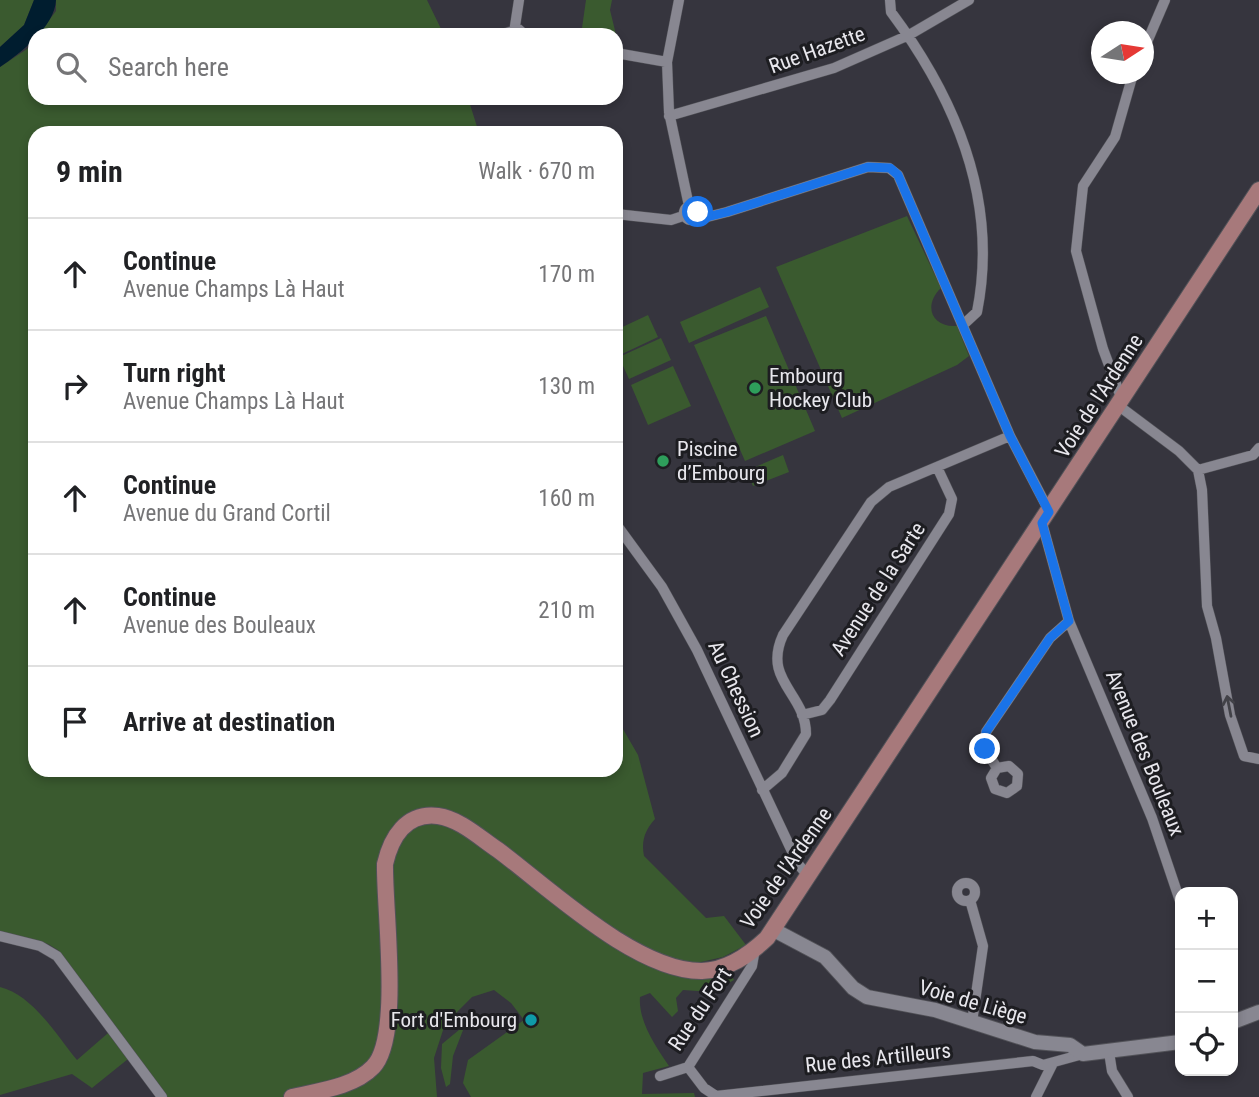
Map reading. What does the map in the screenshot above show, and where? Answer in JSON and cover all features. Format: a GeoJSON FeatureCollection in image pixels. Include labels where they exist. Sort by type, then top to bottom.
{"type":"FeatureCollection","features":[{"type":"Feature","properties":{"kind":"main road","name":"Voie de l'Ardenne"},"geometry":{"type":"LineString","coordinates":[[292,1097],[355,1080],[373,1067],[385,1048],[389,1015],[385,864],[389,845],[398,832],[420,817],[437,816],[470,830],[617,939],[665,965],[688,970],[716,969],[755,949],[774,930],[1259,190]]}},
{"type":"Feature","properties":{"kind":"street"},"geometry":{"type":"LineString","coordinates":[[519,0],[521,28]]}},
{"type":"Feature","properties":{"kind":"street"},"geometry":{"type":"LineString","coordinates":[[679,0],[667,62],[669,116],[689,206]]}},
{"type":"Feature","properties":{"kind":"street"},"geometry":{"type":"LineString","coordinates":[[890,0],[891,12],[941,85],[960,127],[975,178],[983,227],[983,270],[977,312],[964,324]]}},
{"type":"Feature","properties":{"kind":"street","name":"Rue Hazette"},"geometry":{"type":"LineString","coordinates":[[669,116],[834,68],[909,35],[969,0]]}},
{"type":"Feature","properties":{"kind":"street"},"geometry":{"type":"LineString","coordinates":[[1154,24],[1165,0]]}},
{"type":"Feature","properties":{"kind":"street"},"geometry":{"type":"LineString","coordinates":[[623,54],[667,62]]}},
{"type":"Feature","properties":{"kind":"street"},"geometry":{"type":"LineString","coordinates":[[1130,84],[1115,137],[1083,186],[1076,251],[1102,349],[1121,403],[1148,430],[1179,451],[1198,470],[1202,490],[1206,606],[1216,638],[1237,738],[1244,755],[1259,759]]}},
{"type":"Feature","properties":{"kind":"street","name":"Avenue des Bouleaux"},"geometry":{"type":"LineString","coordinates":[[698,215],[707,217],[727,212],[868,167],[890,168],[898,175],[1045,517],[1069,621],[1152,818],[1175,887]]}},
{"type":"Feature","properties":{"kind":"street"},"geometry":{"type":"LineString","coordinates":[[683,216],[691,221],[698,215],[696,208],[689,206]]}},
{"type":"Feature","properties":{"kind":"street"},"geometry":{"type":"LineString","coordinates":[[683,216],[689,206]]}},
{"type":"Feature","properties":{"kind":"street"},"geometry":{"type":"LineString","coordinates":[[623,215],[671,220],[683,216]]}},
{"type":"Feature","properties":{"kind":"street"},"geometry":{"type":"LineString","coordinates":[[762,790],[782,773],[806,734],[802,715],[778,673],[775,653],[783,635],[878,494],[1010,436]]}},
{"type":"Feature","properties":{"kind":"street"},"geometry":{"type":"LineString","coordinates":[[1198,470],[1253,455],[1259,448]]}},
{"type":"Feature","properties":{"kind":"street","name":"Avenue de la Sarte"},"geometry":{"type":"LineString","coordinates":[[802,715],[821,710],[830,700],[949,514],[952,499],[937,467]]}},
{"type":"Feature","properties":{"kind":"street","name":"Au Chession"},"geometry":{"type":"LineString","coordinates":[[623,533],[662,586],[697,650],[798,864],[809,877]]}},
{"type":"Feature","properties":{"kind":"street"},"geometry":{"type":"LineString","coordinates":[[997,768],[985,749],[986,732],[1050,638],[1069,621]]}},
{"type":"Feature","properties":{"kind":"street"},"geometry":{"type":"LineString","coordinates":[[970,900],[983,946],[972,1022]]}},
{"type":"Feature","properties":{"kind":"street","name":"Voie de Liège"},"geometry":{"type":"LineString","coordinates":[[774,930],[825,957],[863,995],[972,1022],[1035,1042],[1070,1045],[1083,1055],[1175,1043]]}},
{"type":"Feature","properties":{"kind":"street"},"geometry":{"type":"LineString","coordinates":[[0,936],[40,946],[57,956],[162,1097]]}},
{"type":"Feature","properties":{"kind":"street","name":"Rue du Fort"},"geometry":{"type":"LineString","coordinates":[[660,1076],[688,1067],[752,966],[755,949]]}},
{"type":"Feature","properties":{"kind":"street"},"geometry":{"type":"LineString","coordinates":[[1238,1020],[1259,1012]]}},
{"type":"Feature","properties":{"kind":"street"},"geometry":{"type":"LineString","coordinates":[[1109,1052],[1112,1072],[1128,1097]]}},
{"type":"Feature","properties":{"kind":"street","name":"Rue des Artilleurs"},"geometry":{"type":"LineString","coordinates":[[688,1067],[704,1088],[716,1096],[1033,1061],[1044,1065],[1083,1055]]}},
{"type":"Feature","properties":{"kind":"street"},"geometry":{"type":"LineString","coordinates":[[1035,1097],[1053,1063]]}},
{"type":"Feature","properties":{"kind":"green space"},"geometry":{"type":"Polygon","coordinates":[[[0,0],[34,0],[24,25],[0,47],[0,0]]]}},
{"type":"Feature","properties":{"kind":"green space"},"geometry":{"type":"Polygon","coordinates":[[[56,0],[427,0],[441,28],[43,28],[56,11],[56,0]]]}},
{"type":"Feature","properties":{"kind":"green space"},"geometry":{"type":"Polygon","coordinates":[[[586,0],[612,0],[610,10],[614,28],[582,28],[586,0]]]}},
{"type":"Feature","properties":{"kind":"green space"},"geometry":{"type":"Polygon","coordinates":[[[28,48],[28,105],[470,105],[477,126],[28,126],[28,777],[623,777],[623,729],[638,755],[655,819],[645,836],[644,856],[706,918],[724,916],[746,945],[723,957],[701,962],[705,978],[730,973],[734,980],[712,992],[683,990],[676,998],[678,1011],[672,1017],[650,993],[640,997],[645,1024],[669,1066],[643,1073],[642,1094],[694,1093],[695,1097],[471,1097],[463,1083],[468,1060],[524,1020],[511,1003],[494,990],[472,997],[445,1024],[434,1058],[437,1097],[157,1097],[128,1059],[92,1088],[72,1074],[0,1095],[0,987],[12,991],[34,1007],[77,1060],[115,1027],[58,950],[48,944],[0,931],[0,67],[28,48]]]}},
{"type":"Feature","properties":{"kind":"green space"},"geometry":{"type":"Polygon","coordinates":[[[907,216],[941,288],[932,301],[932,314],[941,323],[957,326],[969,356],[957,365],[842,418],[776,267],[907,216]]]}},
{"type":"Feature","properties":{"kind":"green space"},"geometry":{"type":"Polygon","coordinates":[[[760,287],[769,307],[689,343],[680,322],[760,287]]]}},
{"type":"Feature","properties":{"kind":"green space"},"geometry":{"type":"Polygon","coordinates":[[[648,315],[658,337],[623,354],[623,327],[648,315]]]}},
{"type":"Feature","properties":{"kind":"green space","name":"Embourg Hockey Club"},"geometry":{"type":"Polygon","coordinates":[[[766,316],[815,431],[745,461],[694,345],[766,316]]]}},
{"type":"Feature","properties":{"kind":"green space"},"geometry":{"type":"Polygon","coordinates":[[[661,338],[671,360],[629,379],[623,366],[623,355],[661,338]]]}},
{"type":"Feature","properties":{"kind":"green space"},"geometry":{"type":"Polygon","coordinates":[[[673,366],[691,406],[648,425],[631,385],[673,366]]]}},
{"type":"Feature","properties":{"kind":"green space"},"geometry":{"type":"Polygon","coordinates":[[[783,455],[789,472],[753,486],[746,471],[783,455]]]}},
{"type":"Feature","properties":{"kind":"green space"},"geometry":{"type":"Polygon","coordinates":[[[465,1025],[453,1056],[450,1084],[446,1087],[441,1068],[442,1044],[465,1025]]]}},
{"type":"Feature","properties":{"kind":"water"},"geometry":{"type":"Polygon","coordinates":[[[34,0],[56,0],[54,10],[44,28],[28,28],[28,46],[0,67],[0,47],[24,25],[34,0]]]}},
{"type":"Feature","properties":{"kind":"place","name":"Embourg Hockey Club"},"geometry":{"type":"Point","coordinates":[755,388]}},
{"type":"Feature","properties":{"kind":"place","name":"Piscine d’Embourg"},"geometry":{"type":"Point","coordinates":[663,461]}},
{"type":"Feature","properties":{"kind":"place","name":"Fort d'Embourg"},"geometry":{"type":"Point","coordinates":[531,1020]}},
{"type":"Feature","properties":{"kind":"route"},"geometry":{"type":"LineString","coordinates":[[698,212],[698,215],[707,217],[727,212],[868,167],[880,165],[890,168],[898,175],[1010,436],[1049,512],[1042,523],[1069,621],[1050,638],[986,732],[985,749]]}}]}
